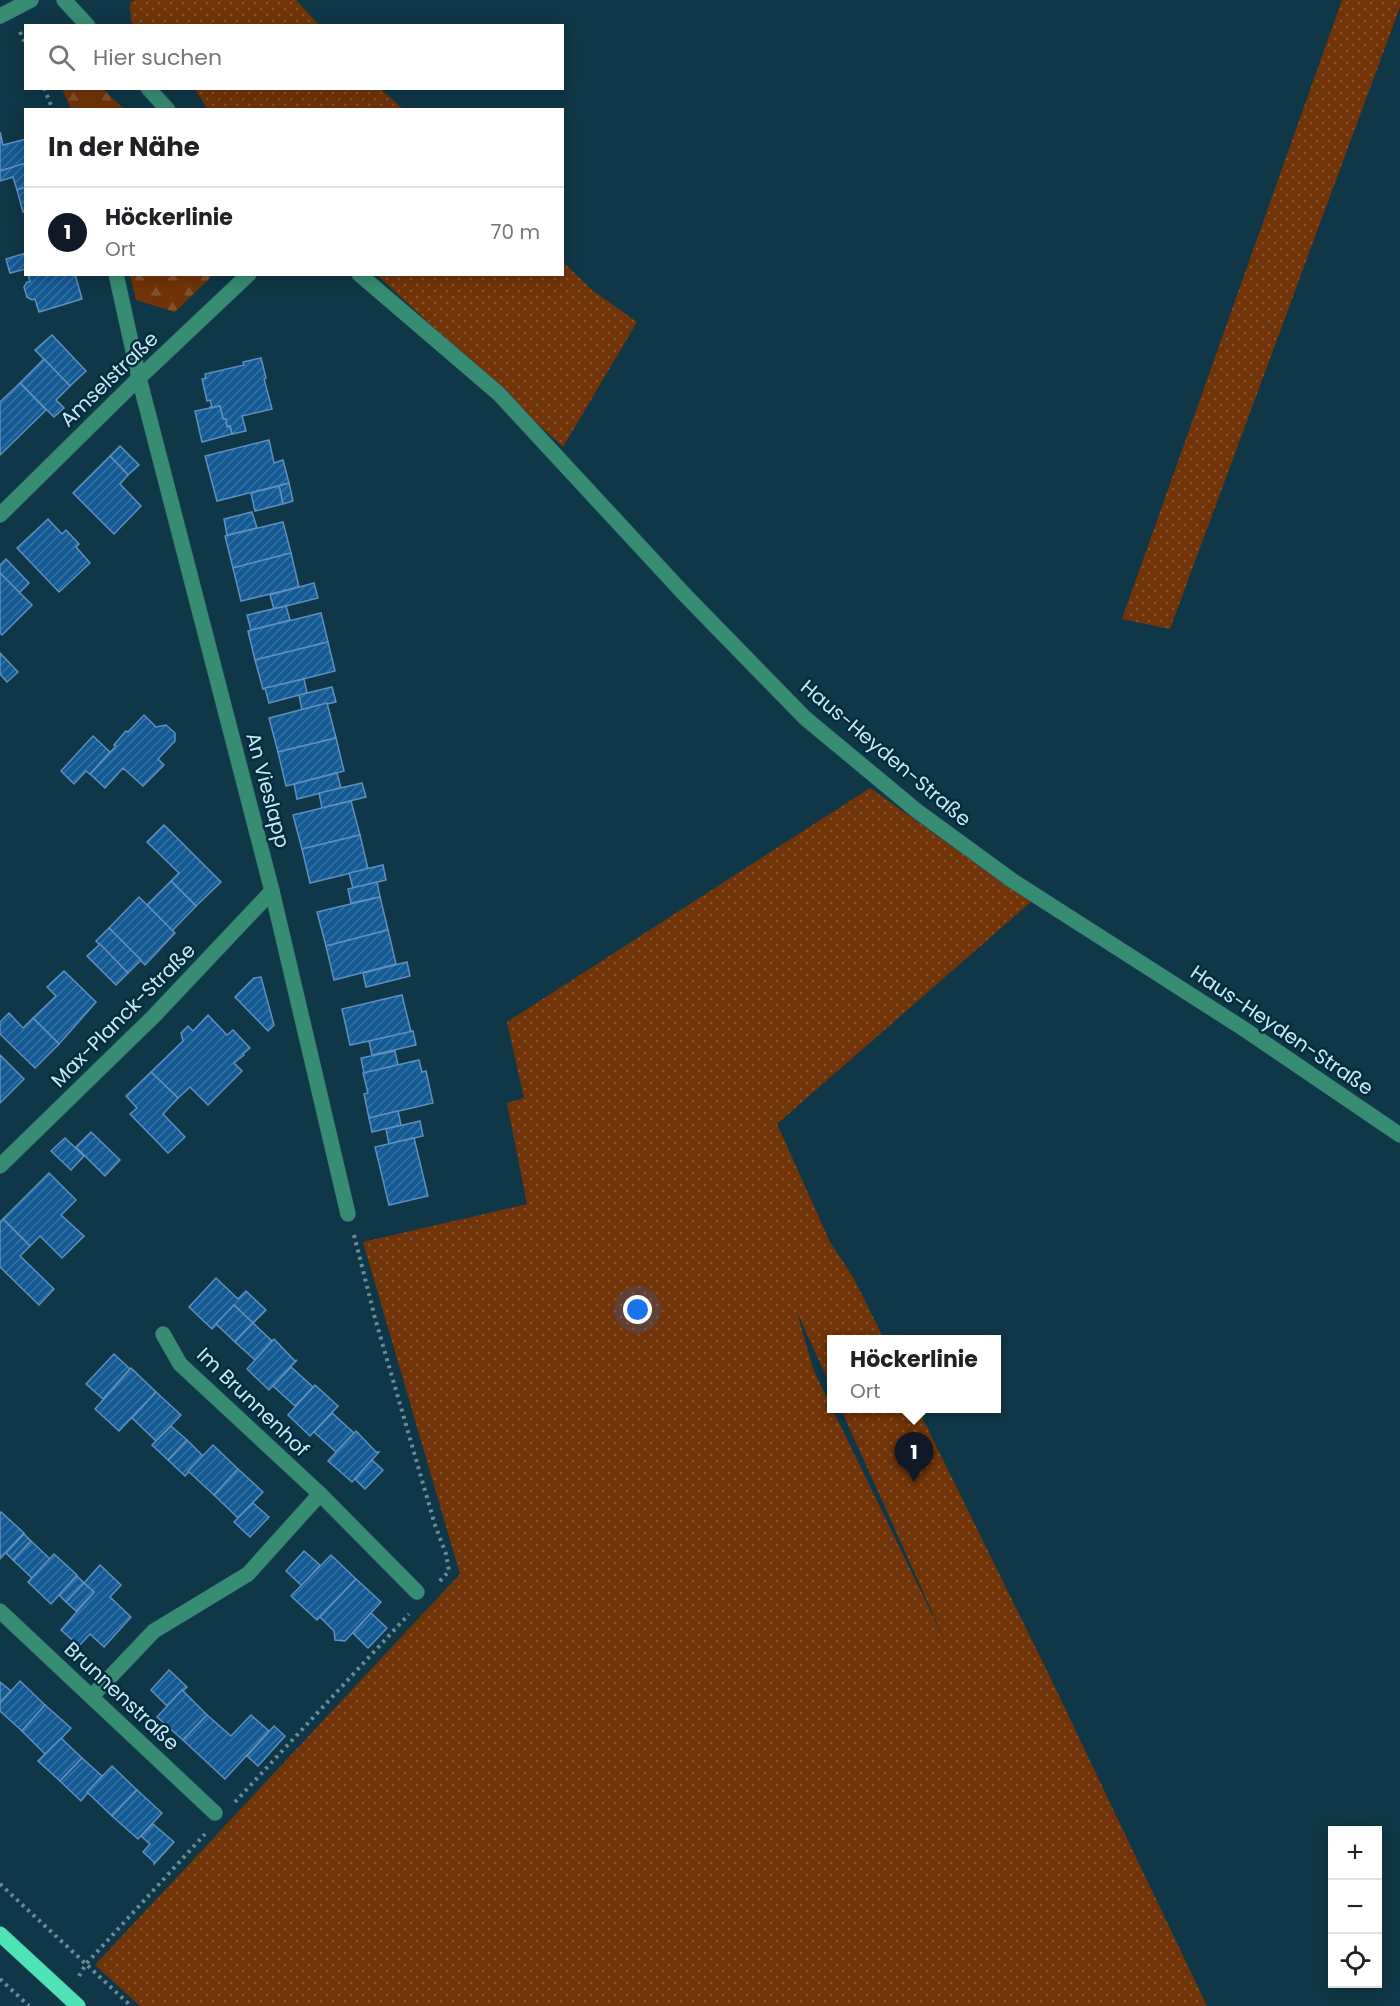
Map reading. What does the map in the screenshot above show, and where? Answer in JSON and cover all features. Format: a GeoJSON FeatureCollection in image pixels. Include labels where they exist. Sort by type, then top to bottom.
{"type":"FeatureCollection","features":[{"type":"Feature","properties":{"kind":"main road"},"geometry":{"type":"LineString","coordinates":[[0,1934],[73,2002]]}},
{"type":"Feature","properties":{"kind":"street"},"geometry":{"type":"LineString","coordinates":[[0,16],[31,0]]}},
{"type":"Feature","properties":{"kind":"street"},"geometry":{"type":"LineString","coordinates":[[64,0],[86,24]]}},
{"type":"Feature","properties":{"kind":"street"},"geometry":{"type":"LineString","coordinates":[[150,90],[166,108]]}},
{"type":"Feature","properties":{"kind":"street","name":"An Vieslapp"},"geometry":{"type":"LineString","coordinates":[[116,276],[139,378],[272,891],[348,1214]]}},
{"type":"Feature","properties":{"kind":"street","name":"Amselstraße"},"geometry":{"type":"LineString","coordinates":[[0,515],[247,276]]}},
{"type":"Feature","properties":{"kind":"street","name":"Haus-Heyden-Straße"},"geometry":{"type":"LineString","coordinates":[[361,276],[499,394],[686,596],[805,718],[917,811],[1013,881],[1244,1029],[1400,1135]]}},
{"type":"Feature","properties":{"kind":"street","name":"Max-Planck-Straße"},"geometry":{"type":"LineString","coordinates":[[0,1166],[154,1017],[272,891]]}},
{"type":"Feature","properties":{"kind":"street","name":"Im Brunnenhof"},"geometry":{"type":"LineString","coordinates":[[163,1334],[180,1364],[320,1494],[417,1592]]}},
{"type":"Feature","properties":{"kind":"street"},"geometry":{"type":"LineString","coordinates":[[92,1696],[154,1631],[248,1574],[320,1494]]}},
{"type":"Feature","properties":{"kind":"street","name":"Brunnenstraße"},"geometry":{"type":"LineString","coordinates":[[0,1611],[218,1816]]}},
{"type":"Feature","properties":{"kind":"path"},"geometry":{"type":"LineString","coordinates":[[45,90],[52,108]]}},
{"type":"Feature","properties":{"kind":"path"},"geometry":{"type":"LineString","coordinates":[[348,1214],[375,1318],[435,1525],[446,1554],[449,1570],[436,1585]]}},
{"type":"Feature","properties":{"kind":"path"},"geometry":{"type":"LineString","coordinates":[[73,2002],[86,1964],[218,1816],[415,1608]]}},
{"type":"Feature","properties":{"kind":"path"},"geometry":{"type":"LineString","coordinates":[[0,1884],[131,2006]]}},
{"type":"Feature","properties":{"kind":"path"},"geometry":{"type":"LineString","coordinates":[[0,1978],[29,2006]]}},
{"type":"Feature","properties":{"kind":"green space"},"geometry":{"type":"Polygon","coordinates":[[[136,0],[296,0],[318,24],[133,24],[130,2],[136,0]]]}},
{"type":"Feature","properties":{"kind":"green space"},"geometry":{"type":"Polygon","coordinates":[[[1342,0],[1400,0],[1400,7],[1170,629],[1122,619],[1342,0]]]}},
{"type":"Feature","properties":{"kind":"green space"},"geometry":{"type":"Polygon","coordinates":[[[62,90],[104,90],[123,108],[71,108],[62,90]]]}},
{"type":"Feature","properties":{"kind":"green space"},"geometry":{"type":"Polygon","coordinates":[[[196,90],[382,90],[402,108],[206,108],[196,90]]]}},
{"type":"Feature","properties":{"kind":"green space"},"geometry":{"type":"Polygon","coordinates":[[[564,263],[592,290],[637,322],[563,447],[378,276],[564,276],[564,263]]]}},
{"type":"Feature","properties":{"kind":"green space"},"geometry":{"type":"Polygon","coordinates":[[[130,276],[212,276],[175,312],[136,300],[130,276]]]}},
{"type":"Feature","properties":{"kind":"green space"},"geometry":{"type":"Polygon","coordinates":[[[870,788],[1031,902],[777,1124],[830,1242],[853,1277],[882,1335],[827,1335],[827,1378],[797,1312],[813,1369],[827,1398],[827,1413],[834,1413],[946,1643],[843,1413],[920,1413],[1050,1677],[1207,2006],[140,2006],[95,1965],[460,1574],[363,1242],[527,1204],[507,1103],[524,1098],[507,1022],[870,788]]]}},
{"type":"Feature","properties":{"kind":"building"},"geometry":{"type":"Polygon","coordinates":[[[0,132],[3,145],[24,140],[24,164],[0,171],[0,132]]]}},
{"type":"Feature","properties":{"kind":"building"},"geometry":{"type":"Polygon","coordinates":[[[24,164],[24,188],[17,190],[13,177],[0,181],[0,171],[24,164]]]}},
{"type":"Feature","properties":{"kind":"building"},"geometry":{"type":"Polygon","coordinates":[[[24,188],[23,212],[17,190],[24,188]]]}},
{"type":"Feature","properties":{"kind":"building"},"geometry":{"type":"Polygon","coordinates":[[[24,254],[24,270],[10,273],[6,259],[24,254]]]}},
{"type":"Feature","properties":{"kind":"building"},"geometry":{"type":"Polygon","coordinates":[[[28,276],[76,276],[82,299],[39,312],[35,299],[27,297],[24,287],[27,282],[30,282],[28,276]]]}},
{"type":"Feature","properties":{"kind":"building"},"geometry":{"type":"Polygon","coordinates":[[[52,335],[86,371],[70,386],[35,350],[52,335]]]}},
{"type":"Feature","properties":{"kind":"building"},"geometry":{"type":"Polygon","coordinates":[[[261,358],[272,409],[242,416],[246,431],[232,434],[230,426],[227,427],[226,419],[223,419],[220,406],[210,409],[212,407],[210,400],[207,401],[202,379],[206,378],[205,374],[244,365],[243,362],[261,358]]]}},
{"type":"Feature","properties":{"kind":"building"},"geometry":{"type":"Polygon","coordinates":[[[44,359],[70,386],[56,400],[64,408],[54,417],[20,383],[44,359]]]}},
{"type":"Feature","properties":{"kind":"building"},"geometry":{"type":"Polygon","coordinates":[[[20,383],[46,410],[0,455],[0,402],[20,383]]]}},
{"type":"Feature","properties":{"kind":"building"},"geometry":{"type":"Polygon","coordinates":[[[220,406],[223,419],[226,419],[227,427],[230,426],[232,434],[202,442],[195,411],[220,406]]]}},
{"type":"Feature","properties":{"kind":"building"},"geometry":{"type":"Polygon","coordinates":[[[269,440],[274,463],[283,460],[289,483],[217,501],[205,456],[269,440]]]}},
{"type":"Feature","properties":{"kind":"building"},"geometry":{"type":"Polygon","coordinates":[[[120,446],[139,465],[128,475],[110,456],[120,446]]]}},
{"type":"Feature","properties":{"kind":"building"},"geometry":{"type":"Polygon","coordinates":[[[110,456],[128,475],[120,484],[141,506],[114,534],[73,493],[110,456]]]}},
{"type":"Feature","properties":{"kind":"building"},"geometry":{"type":"Polygon","coordinates":[[[289,483],[293,501],[283,504],[279,486],[289,483]]]}},
{"type":"Feature","properties":{"kind":"building"},"geometry":{"type":"Polygon","coordinates":[[[279,486],[283,504],[255,511],[251,493],[279,486]]]}},
{"type":"Feature","properties":{"kind":"building"},"geometry":{"type":"Polygon","coordinates":[[[252,512],[257,528],[227,535],[224,519],[252,512]]]}},
{"type":"Feature","properties":{"kind":"building"},"geometry":{"type":"Polygon","coordinates":[[[48,519],[62,534],[66,530],[79,544],[76,547],[90,563],[59,592],[17,548],[48,519]]]}},
{"type":"Feature","properties":{"kind":"building"},"geometry":{"type":"Polygon","coordinates":[[[283,522],[291,553],[233,568],[225,536],[283,522]]]}},
{"type":"Feature","properties":{"kind":"building"},"geometry":{"type":"Polygon","coordinates":[[[291,553],[299,587],[241,601],[233,568],[291,553]]]}},
{"type":"Feature","properties":{"kind":"building"},"geometry":{"type":"Polygon","coordinates":[[[6,559],[29,583],[19,593],[0,573],[0,565],[6,559]]]}},
{"type":"Feature","properties":{"kind":"building"},"geometry":{"type":"Polygon","coordinates":[[[0,573],[32,605],[2,635],[0,633],[0,573]]]}},
{"type":"Feature","properties":{"kind":"building"},"geometry":{"type":"Polygon","coordinates":[[[314,583],[318,598],[274,609],[270,595],[314,583]]]}},
{"type":"Feature","properties":{"kind":"building"},"geometry":{"type":"Polygon","coordinates":[[[286,606],[290,620],[251,630],[247,615],[286,606]]]}},
{"type":"Feature","properties":{"kind":"building"},"geometry":{"type":"Polygon","coordinates":[[[321,613],[328,642],[255,660],[248,631],[321,613]]]}},
{"type":"Feature","properties":{"kind":"building"},"geometry":{"type":"Polygon","coordinates":[[[328,642],[335,671],[263,689],[255,660],[328,642]]]}},
{"type":"Feature","properties":{"kind":"building"},"geometry":{"type":"Polygon","coordinates":[[[0,653],[18,672],[7,682],[0,674],[0,653]]]}},
{"type":"Feature","properties":{"kind":"building"},"geometry":{"type":"Polygon","coordinates":[[[304,679],[307,693],[269,703],[265,688],[304,679]]]}},
{"type":"Feature","properties":{"kind":"building"},"geometry":{"type":"Polygon","coordinates":[[[332,687],[336,702],[302,710],[299,695],[332,687]]]}},
{"type":"Feature","properties":{"kind":"building"},"geometry":{"type":"Polygon","coordinates":[[[327,703],[336,738],[278,752],[269,718],[327,703]]]}},
{"type":"Feature","properties":{"kind":"building"},"geometry":{"type":"Polygon","coordinates":[[[144,715],[156,727],[166,725],[175,733],[175,741],[158,759],[164,765],[143,786],[123,768],[105,788],[90,774],[116,746],[114,745],[126,731],[128,732],[144,715]]]}},
{"type":"Feature","properties":{"kind":"building"},"geometry":{"type":"Polygon","coordinates":[[[93,736],[110,752],[90,774],[86,771],[74,784],[61,771],[93,736]]]}},
{"type":"Feature","properties":{"kind":"building"},"geometry":{"type":"Polygon","coordinates":[[[336,738],[344,771],[286,786],[278,752],[336,738]]]}},
{"type":"Feature","properties":{"kind":"building"},"geometry":{"type":"Polygon","coordinates":[[[337,773],[341,788],[297,799],[294,784],[337,773]]]}},
{"type":"Feature","properties":{"kind":"building"},"geometry":{"type":"Polygon","coordinates":[[[362,783],[366,797],[322,808],[319,793],[362,783]]]}},
{"type":"Feature","properties":{"kind":"building"},"geometry":{"type":"Polygon","coordinates":[[[351,801],[360,835],[302,849],[293,815],[351,801]]]}},
{"type":"Feature","properties":{"kind":"building"},"geometry":{"type":"Polygon","coordinates":[[[164,825],[221,882],[196,906],[171,881],[179,873],[147,842],[164,825]]]}},
{"type":"Feature","properties":{"kind":"building"},"geometry":{"type":"Polygon","coordinates":[[[360,835],[368,869],[310,883],[302,849],[360,835]]]}},
{"type":"Feature","properties":{"kind":"building"},"geometry":{"type":"Polygon","coordinates":[[[383,865],[386,880],[353,888],[349,873],[383,865]]]}},
{"type":"Feature","properties":{"kind":"building"},"geometry":{"type":"Polygon","coordinates":[[[171,881],[196,906],[172,931],[147,905],[171,881]]]}},
{"type":"Feature","properties":{"kind":"building"},"geometry":{"type":"Polygon","coordinates":[[[377,882],[380,897],[351,903],[348,889],[377,882]]]}},
{"type":"Feature","properties":{"kind":"building"},"geometry":{"type":"Polygon","coordinates":[[[139,897],[175,933],[145,965],[109,928],[139,897]]]}},
{"type":"Feature","properties":{"kind":"building"},"geometry":{"type":"Polygon","coordinates":[[[380,897],[388,930],[326,946],[317,912],[380,897]]]}},
{"type":"Feature","properties":{"kind":"building"},"geometry":{"type":"Polygon","coordinates":[[[109,928],[141,960],[128,973],[96,941],[109,928]]]}},
{"type":"Feature","properties":{"kind":"building"},"geometry":{"type":"Polygon","coordinates":[[[388,930],[396,964],[334,980],[326,946],[388,930]]]}},
{"type":"Feature","properties":{"kind":"building"},"geometry":{"type":"Polygon","coordinates":[[[100,944],[128,973],[116,985],[87,956],[100,944]]]}},
{"type":"Feature","properties":{"kind":"building"},"geometry":{"type":"Polygon","coordinates":[[[407,962],[410,976],[366,987],[363,973],[407,962]]]}},
{"type":"Feature","properties":{"kind":"building"},"geometry":{"type":"Polygon","coordinates":[[[64,971],[96,1002],[59,1044],[33,1018],[56,996],[47,987],[64,971]]]}},
{"type":"Feature","properties":{"kind":"building"},"geometry":{"type":"Polygon","coordinates":[[[261,977],[274,1025],[268,1031],[235,997],[254,978],[261,977]]]}},
{"type":"Feature","properties":{"kind":"building"},"geometry":{"type":"Polygon","coordinates":[[[402,995],[411,1032],[350,1045],[342,1009],[402,995]]]}},
{"type":"Feature","properties":{"kind":"building"},"geometry":{"type":"Polygon","coordinates":[[[9,1013],[23,1028],[33,1018],[59,1044],[35,1068],[0,1034],[0,1022],[9,1013]]]}},
{"type":"Feature","properties":{"kind":"building"},"geometry":{"type":"Polygon","coordinates":[[[208,1015],[227,1035],[233,1030],[250,1048],[234,1063],[242,1071],[208,1105],[190,1087],[178,1098],[151,1072],[183,1041],[181,1033],[188,1026],[193,1031],[208,1015]]]}},
{"type":"Feature","properties":{"kind":"building"},"geometry":{"type":"Polygon","coordinates":[[[413,1031],[416,1045],[372,1055],[369,1041],[413,1031]]]}},
{"type":"Feature","properties":{"kind":"building"},"geometry":{"type":"Polygon","coordinates":[[[395,1051],[398,1065],[364,1073],[361,1058],[395,1051]]]}},
{"type":"Feature","properties":{"kind":"building"},"geometry":{"type":"Polygon","coordinates":[[[0,1055],[24,1079],[0,1103],[0,1055]]]}},
{"type":"Feature","properties":{"kind":"building"},"geometry":{"type":"Polygon","coordinates":[[[419,1060],[422,1072],[426,1071],[433,1103],[369,1118],[364,1094],[368,1093],[363,1073],[419,1060]]]}},
{"type":"Feature","properties":{"kind":"building"},"geometry":{"type":"Polygon","coordinates":[[[151,1072],[178,1098],[163,1114],[185,1137],[168,1153],[130,1114],[137,1108],[126,1096],[151,1072]]]}},
{"type":"Feature","properties":{"kind":"building"},"geometry":{"type":"Polygon","coordinates":[[[398,1111],[401,1125],[372,1132],[369,1118],[398,1111]]]}},
{"type":"Feature","properties":{"kind":"building"},"geometry":{"type":"Polygon","coordinates":[[[420,1121],[423,1136],[389,1144],[386,1129],[420,1121]]]}},
{"type":"Feature","properties":{"kind":"building"},"geometry":{"type":"Polygon","coordinates":[[[91,1132],[120,1160],[105,1176],[76,1147],[91,1132]]]}},
{"type":"Feature","properties":{"kind":"building"},"geometry":{"type":"Polygon","coordinates":[[[65,1138],[84,1156],[71,1170],[51,1151],[65,1138]]]}},
{"type":"Feature","properties":{"kind":"building"},"geometry":{"type":"Polygon","coordinates":[[[414,1138],[428,1196],[389,1205],[375,1147],[414,1138]]]}},
{"type":"Feature","properties":{"kind":"building"},"geometry":{"type":"Polygon","coordinates":[[[49,1173],[76,1200],[61,1215],[84,1236],[62,1258],[40,1236],[30,1246],[3,1219],[49,1173]]]}},
{"type":"Feature","properties":{"kind":"building"},"geometry":{"type":"Polygon","coordinates":[[[3,1219],[30,1246],[20,1256],[54,1289],[39,1305],[0,1267],[0,1222],[3,1219]]]}},
{"type":"Feature","properties":{"kind":"building"},"geometry":{"type":"Polygon","coordinates":[[[216,1278],[238,1299],[246,1291],[266,1310],[253,1323],[234,1305],[212,1329],[189,1307],[216,1278]]]}},
{"type":"Feature","properties":{"kind":"building"},"geometry":{"type":"Polygon","coordinates":[[[234,1305],[253,1323],[235,1342],[216,1324],[234,1305]]]}},
{"type":"Feature","properties":{"kind":"building"},"geometry":{"type":"Polygon","coordinates":[[[253,1323],[272,1341],[255,1360],[235,1342],[253,1323]]]}},
{"type":"Feature","properties":{"kind":"building"},"geometry":{"type":"Polygon","coordinates":[[[274,1339],[295,1361],[297,1360],[269,1390],[247,1369],[274,1339]]]}},
{"type":"Feature","properties":{"kind":"building"},"geometry":{"type":"Polygon","coordinates":[[[114,1354],[130,1369],[103,1399],[86,1384],[114,1354]]]}},
{"type":"Feature","properties":{"kind":"building"},"geometry":{"type":"Polygon","coordinates":[[[291,1367],[313,1387],[295,1406],[273,1386],[291,1367]]]}},
{"type":"Feature","properties":{"kind":"building"},"geometry":{"type":"Polygon","coordinates":[[[131,1368],[156,1392],[119,1431],[95,1409],[131,1368]]]}},
{"type":"Feature","properties":{"kind":"building"},"geometry":{"type":"Polygon","coordinates":[[[315,1385],[338,1406],[310,1436],[288,1415],[315,1385]]]}},
{"type":"Feature","properties":{"kind":"building"},"geometry":{"type":"Polygon","coordinates":[[[156,1392],[181,1415],[156,1441],[132,1418],[156,1392]]]}},
{"type":"Feature","properties":{"kind":"building"},"geometry":{"type":"Polygon","coordinates":[[[332,1413],[354,1433],[336,1452],[314,1432],[332,1413]]]}},
{"type":"Feature","properties":{"kind":"building"},"geometry":{"type":"Polygon","coordinates":[[[171,1426],[187,1440],[168,1460],[152,1445],[171,1426]]]}},
{"type":"Feature","properties":{"kind":"building"},"geometry":{"type":"Polygon","coordinates":[[[356,1431],[376,1452],[379,1452],[352,1482],[328,1461],[356,1431]]]}},
{"type":"Feature","properties":{"kind":"building"},"geometry":{"type":"Polygon","coordinates":[[[187,1440],[203,1456],[185,1476],[168,1460],[187,1440]]]}},
{"type":"Feature","properties":{"kind":"building"},"geometry":{"type":"Polygon","coordinates":[[[213,1445],[238,1469],[214,1495],[188,1471],[213,1445]]]}},
{"type":"Feature","properties":{"kind":"building"},"geometry":{"type":"Polygon","coordinates":[[[372,1460],[383,1470],[365,1489],[355,1479],[372,1460]]]}},
{"type":"Feature","properties":{"kind":"building"},"geometry":{"type":"Polygon","coordinates":[[[238,1469],[263,1492],[238,1518],[214,1495],[238,1469]]]}},
{"type":"Feature","properties":{"kind":"building"},"geometry":{"type":"Polygon","coordinates":[[[253,1503],[269,1517],[250,1537],[234,1522],[253,1503]]]}},
{"type":"Feature","properties":{"kind":"building"},"geometry":{"type":"Polygon","coordinates":[[[1,1512],[24,1533],[0,1559],[0,1514],[1,1512]]]}},
{"type":"Feature","properties":{"kind":"building"},"geometry":{"type":"Polygon","coordinates":[[[24,1534],[31,1541],[13,1560],[6,1553],[24,1534]]]}},
{"type":"Feature","properties":{"kind":"building"},"geometry":{"type":"Polygon","coordinates":[[[31,1541],[50,1559],[32,1578],[13,1560],[31,1541]]]}},
{"type":"Feature","properties":{"kind":"building"},"geometry":{"type":"Polygon","coordinates":[[[304,1551],[320,1565],[302,1586],[286,1571],[304,1551]]]}},
{"type":"Feature","properties":{"kind":"building"},"geometry":{"type":"Polygon","coordinates":[[[54,1554],[77,1575],[51,1604],[28,1582],[54,1554]]]}},
{"type":"Feature","properties":{"kind":"building"},"geometry":{"type":"Polygon","coordinates":[[[331,1555],[356,1579],[317,1620],[291,1596],[331,1555]]]}},
{"type":"Feature","properties":{"kind":"building"},"geometry":{"type":"Polygon","coordinates":[[[100,1565],[121,1585],[110,1597],[131,1617],[104,1647],[90,1634],[79,1646],[61,1630],[94,1592],[84,1583],[100,1565]]]}},
{"type":"Feature","properties":{"kind":"building"},"geometry":{"type":"Polygon","coordinates":[[[77,1576],[84,1583],[66,1602],[59,1595],[77,1576]]]}},
{"type":"Feature","properties":{"kind":"building"},"geometry":{"type":"Polygon","coordinates":[[[356,1579],[381,1602],[345,1641],[335,1640],[334,1631],[320,1617],[356,1579]]]}},
{"type":"Feature","properties":{"kind":"building"},"geometry":{"type":"Polygon","coordinates":[[[84,1583],[94,1592],[76,1611],[66,1602],[84,1583]]]}},
{"type":"Feature","properties":{"kind":"building"},"geometry":{"type":"Polygon","coordinates":[[[371,1613],[387,1628],[368,1648],[353,1633],[371,1613]]]}},
{"type":"Feature","properties":{"kind":"building"},"geometry":{"type":"Polygon","coordinates":[[[169,1670],[187,1687],[167,1706],[151,1690],[169,1670]]]}},
{"type":"Feature","properties":{"kind":"building"},"geometry":{"type":"Polygon","coordinates":[[[20,1681],[45,1705],[22,1731],[0,1711],[0,1703],[20,1681]]]}},
{"type":"Feature","properties":{"kind":"building"},"geometry":{"type":"Polygon","coordinates":[[[0,1682],[11,1691],[0,1703],[0,1682]]]}},
{"type":"Feature","properties":{"kind":"building"},"geometry":{"type":"Polygon","coordinates":[[[182,1690],[207,1715],[183,1740],[157,1717],[182,1690]]]}},
{"type":"Feature","properties":{"kind":"building"},"geometry":{"type":"Polygon","coordinates":[[[45,1705],[71,1728],[46,1755],[22,1731],[45,1705]]]}},
{"type":"Feature","properties":{"kind":"building"},"geometry":{"type":"Polygon","coordinates":[[[207,1715],[231,1736],[251,1715],[269,1731],[225,1779],[183,1740],[207,1715]]]}},
{"type":"Feature","properties":{"kind":"building"},"geometry":{"type":"Polygon","coordinates":[[[274,1726],[285,1736],[258,1766],[247,1756],[274,1726]]]}},
{"type":"Feature","properties":{"kind":"building"},"geometry":{"type":"Polygon","coordinates":[[[61,1738],[82,1758],[60,1781],[38,1761],[61,1738]]]}},
{"type":"Feature","properties":{"kind":"building"},"geometry":{"type":"Polygon","coordinates":[[[82,1758],[102,1776],[81,1801],[60,1781],[82,1758]]]}},
{"type":"Feature","properties":{"kind":"building"},"geometry":{"type":"Polygon","coordinates":[[[112,1766],[137,1790],[112,1816],[87,1792],[112,1766]]]}},
{"type":"Feature","properties":{"kind":"building"},"geometry":{"type":"Polygon","coordinates":[[[137,1790],[162,1813],[138,1839],[112,1816],[137,1790]]]}},
{"type":"Feature","properties":{"kind":"building"},"geometry":{"type":"Polygon","coordinates":[[[153,1824],[174,1842],[154,1864],[143,1852],[150,1844],[141,1836],[153,1824]]]}},
{"type":"Feature","properties":{"kind":"place","name":"Höckerlinie"},"geometry":{"type":"Point","coordinates":[914,1482]}}]}
